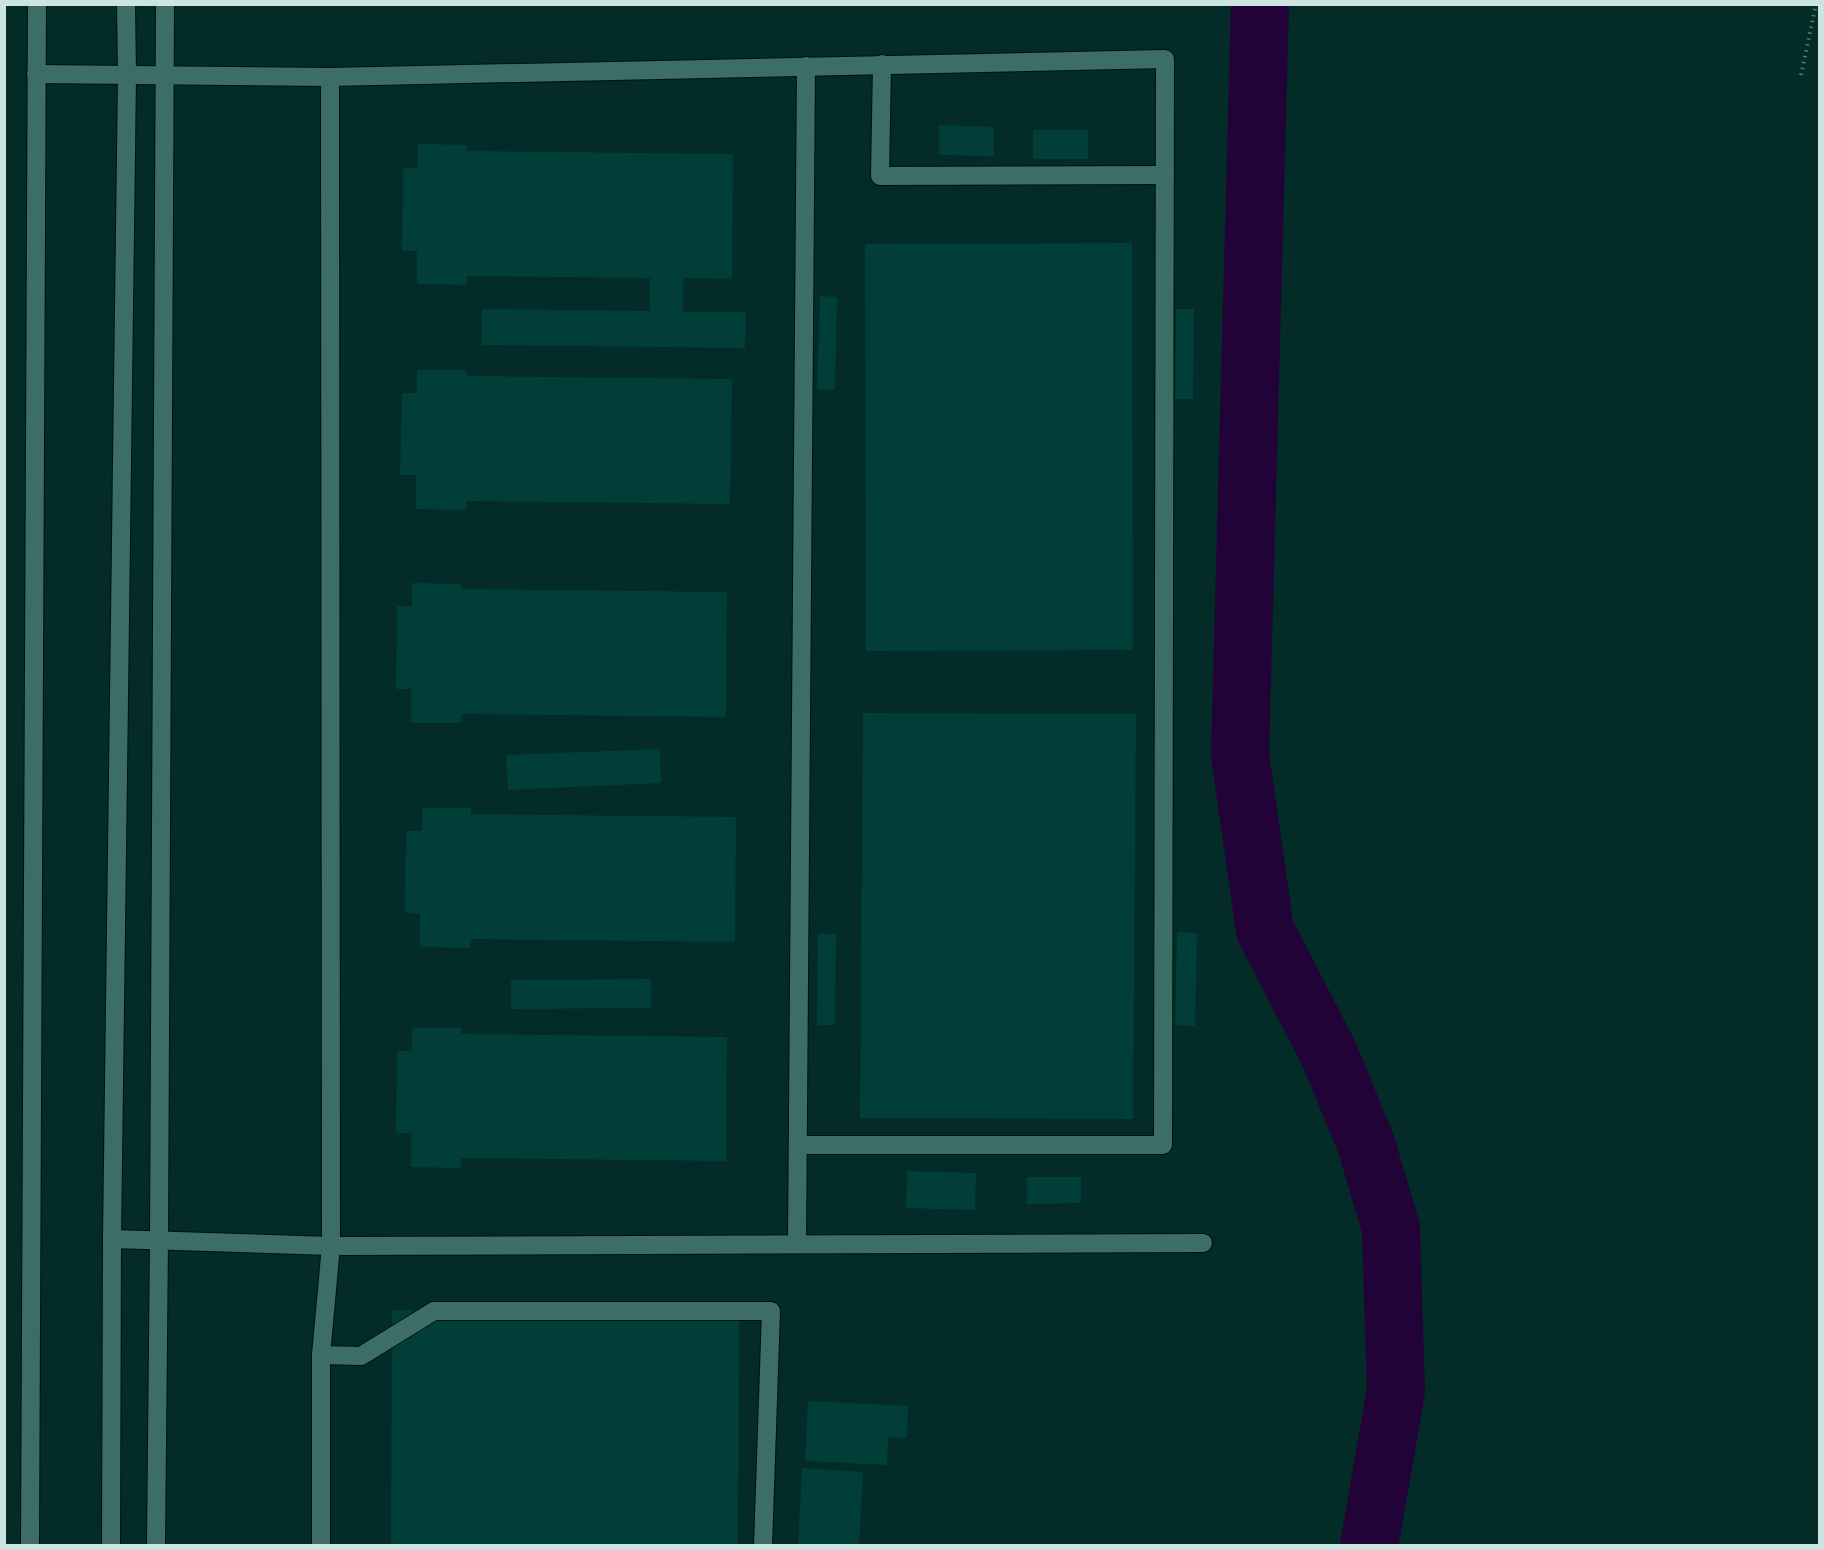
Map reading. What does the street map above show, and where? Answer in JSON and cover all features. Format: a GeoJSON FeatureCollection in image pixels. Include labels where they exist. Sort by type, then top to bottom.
{"type":"FeatureCollection","features":[{"type":"Feature","properties":{"kind":"street"},"geometry":{"type":"LineString","coordinates":[[30,1545],[37,4]]}},
{"type":"Feature","properties":{"kind":"street"},"geometry":{"type":"LineString","coordinates":[[111,1545],[112,1239],[127,75],[126,4]]}},
{"type":"Feature","properties":{"kind":"street"},"geometry":{"type":"LineString","coordinates":[[156,1545],[165,4]]}},
{"type":"Feature","properties":{"kind":"street"},"geometry":{"type":"LineString","coordinates":[[36,74],[330,77],[1165,58],[1163,1145],[798,1145]]}},
{"type":"Feature","properties":{"kind":"street"},"geometry":{"type":"LineString","coordinates":[[882,64],[880,176],[1165,176]]}},
{"type":"Feature","properties":{"kind":"street"},"geometry":{"type":"LineString","coordinates":[[797,1243],[806,66]]}},
{"type":"Feature","properties":{"kind":"street"},"geometry":{"type":"LineString","coordinates":[[321,1545],[321,1355],[331,1246],[330,77]]}},
{"type":"Feature","properties":{"kind":"street"},"geometry":{"type":"LineString","coordinates":[[112,1239],[331,1246],[1203,1243]]}},
{"type":"Feature","properties":{"kind":"street"},"geometry":{"type":"LineString","coordinates":[[321,1355],[361,1356],[434,1311],[771,1311],[763,1545]]}},
{"type":"Feature","properties":{"kind":"path"},"geometry":{"type":"LineString","coordinates":[[1801,75],[1816,4]]}},
{"type":"Feature","properties":{"kind":"building"},"geometry":{"type":"Polygon","coordinates":[[[939,125],[994,127],[994,156],[939,155],[939,125]]]}},
{"type":"Feature","properties":{"kind":"building"},"geometry":{"type":"Polygon","coordinates":[[[1033,130],[1088,130],[1088,159],[1033,159],[1033,130]]]}},
{"type":"Feature","properties":{"kind":"building"},"geometry":{"type":"Polygon","coordinates":[[[418,144],[468,145],[467,151],[733,154],[732,279],[683,278],[683,312],[746,312],[745,348],[482,345],[482,309],[650,311],[650,278],[467,276],[467,285],[417,284],[417,251],[402,251],[403,168],[418,168],[418,144]]]}},
{"type":"Feature","properties":{"kind":"building"},"geometry":{"type":"Polygon","coordinates":[[[1132,243],[1133,650],[866,651],[865,244],[1132,243]]]}},
{"type":"Feature","properties":{"kind":"building"},"geometry":{"type":"Polygon","coordinates":[[[820,296],[837,297],[835,390],[817,389],[820,296]]]}},
{"type":"Feature","properties":{"kind":"building"},"geometry":{"type":"Polygon","coordinates":[[[1176,309],[1194,309],[1193,399],[1175,399],[1176,309]]]}},
{"type":"Feature","properties":{"kind":"building"},"geometry":{"type":"Polygon","coordinates":[[[417,370],[466,370],[466,376],[732,379],[730,504],[466,501],[466,510],[416,509],[416,475],[400,475],[402,393],[417,393],[417,370]]]}},
{"type":"Feature","properties":{"kind":"building"},"geometry":{"type":"Polygon","coordinates":[[[412,583],[461,584],[461,589],[727,592],[726,717],[461,714],[461,723],[411,723],[411,689],[396,689],[397,606],[412,606],[412,583]]]}},
{"type":"Feature","properties":{"kind":"building"},"geometry":{"type":"Polygon","coordinates":[[[863,713],[1136,714],[1133,1119],[860,1118],[863,713]]]}},
{"type":"Feature","properties":{"kind":"building"},"geometry":{"type":"Polygon","coordinates":[[[660,749],[661,783],[508,790],[506,755],[660,749]]]}},
{"type":"Feature","properties":{"kind":"building"},"geometry":{"type":"Polygon","coordinates":[[[422,808],[471,808],[471,814],[736,817],[735,942],[471,939],[470,948],[420,947],[420,914],[405,913],[406,831],[422,831],[422,808]]]}},
{"type":"Feature","properties":{"kind":"building"},"geometry":{"type":"Polygon","coordinates":[[[1177,932],[1197,933],[1195,1026],[1175,1025],[1177,932]]]}},
{"type":"Feature","properties":{"kind":"building"},"geometry":{"type":"Polygon","coordinates":[[[818,934],[836,934],[835,1025],[817,1025],[818,934]]]}},
{"type":"Feature","properties":{"kind":"building"},"geometry":{"type":"Polygon","coordinates":[[[651,979],[651,1008],[511,1009],[511,980],[651,979]]]}},
{"type":"Feature","properties":{"kind":"building"},"geometry":{"type":"Polygon","coordinates":[[[412,1028],[461,1028],[461,1034],[727,1037],[726,1161],[461,1158],[461,1168],[411,1167],[411,1133],[396,1133],[397,1051],[412,1051],[412,1028]]]}},
{"type":"Feature","properties":{"kind":"building"},"geometry":{"type":"Polygon","coordinates":[[[907,1171],[976,1173],[975,1210],[906,1208],[907,1171]]]}},
{"type":"Feature","properties":{"kind":"building"},"geometry":{"type":"Polygon","coordinates":[[[1027,1177],[1081,1177],[1081,1203],[1027,1204],[1027,1177]]]}},
{"type":"Feature","properties":{"kind":"building"},"geometry":{"type":"Polygon","coordinates":[[[392,1310],[739,1311],[738,1546],[391,1546],[392,1310]]]}},
{"type":"Feature","properties":{"kind":"building"},"geometry":{"type":"Polygon","coordinates":[[[808,1401],[908,1406],[907,1438],[888,1437],[887,1465],[805,1461],[808,1401]]]}},
{"type":"Feature","properties":{"kind":"building"},"geometry":{"type":"Polygon","coordinates":[[[802,1468],[863,1472],[859,1546],[798,1546],[802,1468]]]}},
{"type":"Feature","properties":{"kind":"waterway"},"geometry":{"type":"LineString","coordinates":[[1260,4],[1240,755],[1265,930],[1329,1054],[1366,1144],[1391,1229],[1396,1391],[1369,1546]]}}]}
